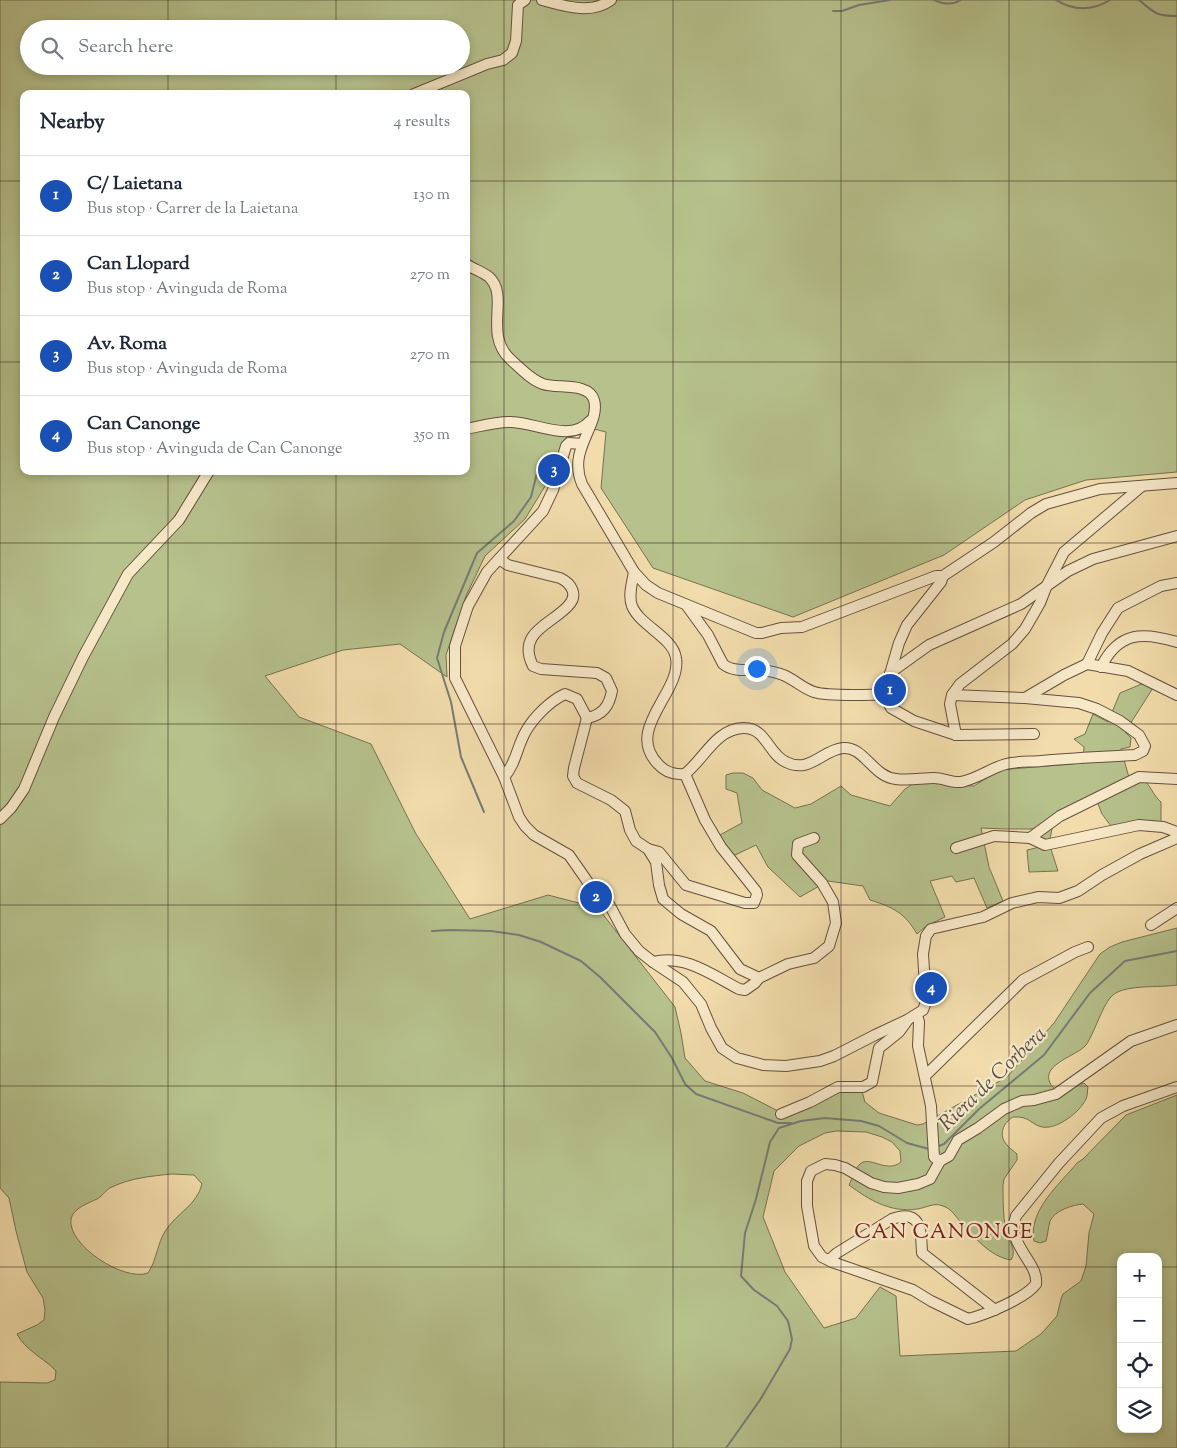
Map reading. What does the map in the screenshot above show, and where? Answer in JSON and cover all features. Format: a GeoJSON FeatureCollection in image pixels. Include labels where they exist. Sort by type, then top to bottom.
{"type":"FeatureCollection","features":[{"type":"Feature","properties":{"kind":"street"},"geometry":{"type":"LineString","coordinates":[[470,71],[503,60],[512,53],[516,42],[518,5],[525,0]]}},
{"type":"Feature","properties":{"kind":"street"},"geometry":{"type":"LineString","coordinates":[[542,0],[578,8],[591,8],[611,0]]}},
{"type":"Feature","properties":{"kind":"street"},"geometry":{"type":"LineString","coordinates":[[424,90],[460,75]]}},
{"type":"Feature","properties":{"kind":"street"},"geometry":{"type":"LineString","coordinates":[[470,266],[489,278],[496,288],[498,300],[496,330],[499,346],[508,357],[541,384],[554,387],[580,388],[594,398],[593,416],[575,445],[543,511],[487,572],[468,606],[454,646],[455,678],[504,777],[525,826],[534,836],[569,855],[586,880],[609,904],[625,934],[640,951],[683,982],[701,1004],[722,1048],[737,1058],[763,1065],[786,1066],[820,1061],[834,1056],[917,1015],[923,1010],[926,1002],[923,954],[926,936],[931,929],[983,917],[1012,903],[1038,897],[1059,898],[1078,891],[1140,854],[1177,838]]}},
{"type":"Feature","properties":{"kind":"street"},"geometry":{"type":"LineString","coordinates":[[470,428],[512,422],[556,430],[574,431],[584,427],[593,416]]}},
{"type":"Feature","properties":{"kind":"street"},"geometry":{"type":"LineString","coordinates":[[556,430],[575,445]]}},
{"type":"Feature","properties":{"kind":"street"},"geometry":{"type":"LineString","coordinates":[[574,431],[570,436],[575,445],[577,466],[582,484],[634,572],[652,590],[749,631],[762,633],[781,628],[802,626],[936,576],[943,576],[1046,504],[1100,489],[1177,483]]}},
{"type":"Feature","properties":{"kind":"street"},"geometry":{"type":"LineString","coordinates":[[0,818],[12,808],[24,789],[54,716],[128,574],[179,520],[207,475]]}},
{"type":"Feature","properties":{"kind":"street"},"geometry":{"type":"LineString","coordinates":[[956,735],[950,704],[952,695],[960,684],[1012,644],[1025,629],[1037,609],[1064,552],[1142,486]]}},
{"type":"Feature","properties":{"kind":"street"},"geometry":{"type":"LineString","coordinates":[[890,673],[930,645],[1021,604],[1068,571],[1093,559],[1177,536]]}},
{"type":"Feature","properties":{"kind":"street"},"geometry":{"type":"LineString","coordinates":[[499,559],[508,564],[560,578],[567,581],[572,587],[573,595],[571,602],[540,627],[533,638],[528,652],[534,666],[541,669],[597,673],[606,678],[612,691],[607,707],[596,716],[587,718]]}},
{"type":"Feature","properties":{"kind":"street"},"geometry":{"type":"LineString","coordinates":[[634,572],[631,596],[632,606],[637,615],[672,649],[676,658],[676,670],[648,732],[647,743],[650,756],[661,768],[674,774],[685,774],[717,739],[734,730],[745,728],[761,734],[771,749],[784,762],[796,765],[810,764],[842,748],[855,750],[882,775],[896,779],[937,778],[959,782],[1006,764],[1135,755],[1144,751],[1145,746],[1139,735],[1120,721],[1079,702],[952,695]]}},
{"type":"Feature","properties":{"kind":"street"},"geometry":{"type":"LineString","coordinates":[[943,576],[941,582],[908,625],[899,643],[884,694],[891,708],[914,721],[956,735],[1034,734]]}},
{"type":"Feature","properties":{"kind":"street"},"geometry":{"type":"LineString","coordinates":[[1087,664],[1102,633],[1118,608],[1161,586],[1177,583]]}},
{"type":"Feature","properties":{"kind":"street"},"geometry":{"type":"LineString","coordinates":[[687,605],[708,634],[723,664],[727,667],[766,670],[785,675],[801,687],[815,692],[827,694],[884,694]]}},
{"type":"Feature","properties":{"kind":"street"},"geometry":{"type":"LineString","coordinates":[[1101,667],[1112,650],[1122,642],[1133,637],[1155,636],[1177,642]]}},
{"type":"Feature","properties":{"kind":"street"},"geometry":{"type":"LineString","coordinates":[[1025,698],[1087,664],[1128,671],[1177,695]]}},
{"type":"Feature","properties":{"kind":"street"},"geometry":{"type":"LineString","coordinates":[[504,777],[510,770],[526,731],[543,710],[558,697],[565,694],[577,699],[587,718],[574,768],[573,776],[577,783],[620,806],[636,841],[648,849],[659,852],[686,885],[745,903],[754,903],[756,891],[721,847],[705,820],[685,774]]}},
{"type":"Feature","properties":{"kind":"street"},"geometry":{"type":"LineString","coordinates":[[1030,838],[1060,816],[1139,777],[1177,779]]}},
{"type":"Feature","properties":{"kind":"street"},"geometry":{"type":"LineString","coordinates":[[956,848],[994,836],[1030,838],[1045,845],[1139,825],[1163,827],[1177,832]]}},
{"type":"Feature","properties":{"kind":"street"},"geometry":{"type":"LineString","coordinates":[[653,962],[684,962],[693,964],[731,985],[745,990],[759,978],[788,964],[814,958],[829,946],[836,922],[833,902],[822,884],[797,854],[798,844],[814,838]]}},
{"type":"Feature","properties":{"kind":"street"},"geometry":{"type":"LineString","coordinates":[[648,849],[656,862],[663,899],[681,914],[711,931],[740,969],[759,978]]}},
{"type":"Feature","properties":{"kind":"street"},"geometry":{"type":"LineString","coordinates":[[1151,925],[1177,908]]}},
{"type":"Feature","properties":{"kind":"street"},"geometry":{"type":"LineString","coordinates":[[925,1076],[1023,980],[1061,959],[1088,947]]}},
{"type":"Feature","properties":{"kind":"street"},"geometry":{"type":"LineString","coordinates":[[917,1015],[919,1022],[918,1046],[931,1106],[937,1159],[930,1179],[918,1184],[898,1188],[884,1188],[845,1168],[825,1164],[811,1171],[806,1181],[807,1206],[814,1246],[822,1256],[912,1290],[968,1319],[995,1310],[1030,1291],[1036,1284],[1036,1275],[1018,1243],[1012,1224],[1016,1216],[1059,1163],[1102,1118],[1123,1106],[1177,1087]]}},
{"type":"Feature","properties":{"kind":"street"},"geometry":{"type":"LineString","coordinates":[[780,1114],[810,1102],[838,1087],[863,1087],[872,1082],[879,1048],[899,1032],[907,1020]]}},
{"type":"Feature","properties":{"kind":"street"},"geometry":{"type":"LineString","coordinates":[[937,1159],[949,1156],[958,1140],[978,1128],[1004,1108],[1022,1101],[1056,1094],[1132,1042],[1177,1024]]}},
{"type":"Feature","properties":{"kind":"street"},"geometry":{"type":"LineString","coordinates":[[829,1260],[892,1219],[901,1216],[912,1217],[917,1221],[921,1230],[922,1253],[995,1310]]}},
{"type":"Feature","properties":{"kind":"green space"},"geometry":{"type":"Polygon","coordinates":[[[0,0],[1177,0],[1177,472],[1086,480],[1025,500],[944,555],[793,617],[653,568],[601,488],[606,432],[578,425],[570,427],[553,473],[525,519],[485,556],[466,596],[446,655],[447,677],[400,644],[343,650],[265,676],[299,717],[371,744],[416,834],[470,919],[548,895],[598,908],[675,1007],[685,1058],[705,1081],[743,1093],[780,1112],[831,1085],[841,1083],[862,1091],[865,1102],[879,1113],[917,1125],[923,1124],[1007,1077],[1054,1023],[1100,954],[1122,942],[1177,928],[1177,985],[1126,989],[1113,995],[1106,1004],[1086,1045],[1061,1061],[1051,1071],[1049,1076],[1050,1083],[1057,1090],[1084,1083],[1088,1087],[1086,1099],[1079,1109],[1067,1119],[1054,1126],[1042,1127],[1026,1119],[1013,1117],[1004,1126],[1002,1133],[1004,1141],[1017,1154],[1017,1160],[1004,1179],[1003,1185],[1005,1223],[1013,1250],[1011,1260],[990,1251],[946,1207],[936,1205],[907,1210],[889,1207],[864,1196],[849,1185],[857,1168],[864,1162],[890,1166],[901,1162],[900,1151],[892,1142],[866,1132],[836,1131],[825,1133],[799,1146],[774,1171],[763,1217],[785,1272],[824,1328],[856,1318],[880,1287],[896,1296],[900,1356],[1016,1351],[1041,1334],[1057,1316],[1063,1294],[1081,1281],[1086,1266],[1089,1233],[1094,1214],[1083,1204],[1060,1211],[1050,1221],[1046,1241],[1040,1243],[1034,1241],[1033,1230],[1040,1208],[1077,1163],[1126,1115],[1177,1095],[1177,1448],[0,1448],[0,1382],[47,1383],[55,1380],[56,1371],[25,1345],[17,1334],[44,1320],[45,1310],[43,1298],[27,1272],[9,1198],[0,1188],[0,0]],[[172,1174],[141,1178],[119,1184],[78,1209],[72,1215],[72,1229],[78,1240],[87,1250],[112,1267],[125,1272],[148,1273],[166,1230],[196,1198],[202,1184],[194,1175],[172,1174]]]}},
{"type":"Feature","properties":{"kind":"green space"},"geometry":{"type":"Polygon","coordinates":[[[1144,683],[1153,688],[1125,732],[1131,738],[1130,747],[1121,749],[1130,781],[1146,782],[1161,802],[1161,824],[1135,823],[1111,826],[1102,814],[1094,794],[1048,819],[1052,829],[1049,843],[1058,871],[1029,872],[1027,850],[1040,847],[1036,829],[981,828],[989,867],[1003,901],[987,908],[974,878],[956,882],[952,876],[930,881],[945,917],[926,926],[917,934],[908,921],[898,912],[870,900],[863,886],[828,881],[800,897],[768,867],[756,845],[733,856],[718,836],[742,823],[737,793],[726,789],[726,775],[743,773],[753,778],[762,790],[795,808],[811,804],[841,786],[851,795],[890,806],[905,789],[919,780],[950,785],[974,786],[999,770],[1083,763],[1084,747],[1074,739],[1085,734],[1093,714],[1108,722],[1120,693],[1144,683]]]}},
{"type":"Feature","properties":{"kind":"waterway"},"geometry":{"type":"LineString","coordinates":[[833,11],[842,11],[859,5],[890,0]]}},
{"type":"Feature","properties":{"kind":"waterway"},"geometry":{"type":"LineString","coordinates":[[934,0],[948,3],[955,3],[961,0]]}},
{"type":"Feature","properties":{"kind":"waterway"},"geometry":{"type":"LineString","coordinates":[[1056,0],[1076,8],[1090,8],[1110,0]]}},
{"type":"Feature","properties":{"kind":"waterway"},"geometry":{"type":"LineString","coordinates":[[1139,0],[1156,13],[1177,16]]}},
{"type":"Feature","properties":{"kind":"waterway"},"geometry":{"type":"LineString","coordinates":[[484,812],[461,757],[451,702],[437,658],[444,632],[477,553],[514,521],[531,497],[538,469]]}},
{"type":"Feature","properties":{"kind":"waterway"},"geometry":{"type":"LineString","coordinates":[[432,931],[491,931],[519,935],[541,942],[581,961],[600,977],[655,1032],[672,1058],[685,1084],[696,1094],[778,1123],[791,1123]]}},
{"type":"Feature","properties":{"kind":"waterway","name":"Riera de Corbera"},"geometry":{"type":"LineString","coordinates":[[936,1147],[944,1144],[979,1109],[1044,1055],[1090,993],[1125,961],[1177,951]]}},
{"type":"Feature","properties":{"kind":"waterway","name":"Riera de Corbera"},"geometry":{"type":"LineString","coordinates":[[726,1448],[760,1400],[790,1349],[792,1339],[788,1321],[777,1306],[754,1290],[741,1276],[745,1233],[756,1199],[770,1142],[779,1128],[801,1121],[825,1118],[861,1121],[879,1126],[907,1143],[929,1149]]}},
{"type":"Feature","properties":{"kind":"place","name":"Av. Roma"},"geometry":{"type":"Point","coordinates":[554,470]}},
{"type":"Feature","properties":{"kind":"place","name":"C/ Laietana"},"geometry":{"type":"Point","coordinates":[890,690]}},
{"type":"Feature","properties":{"kind":"place","name":"Can Llopard"},"geometry":{"type":"Point","coordinates":[596,897]}},
{"type":"Feature","properties":{"kind":"place","name":"Can Canonge"},"geometry":{"type":"Point","coordinates":[931,988]}},
{"type":"Feature","properties":{"kind":"district","name":"CAN CANONGE"},"geometry":{"type":"Point","coordinates":[944,1231]}}]}
